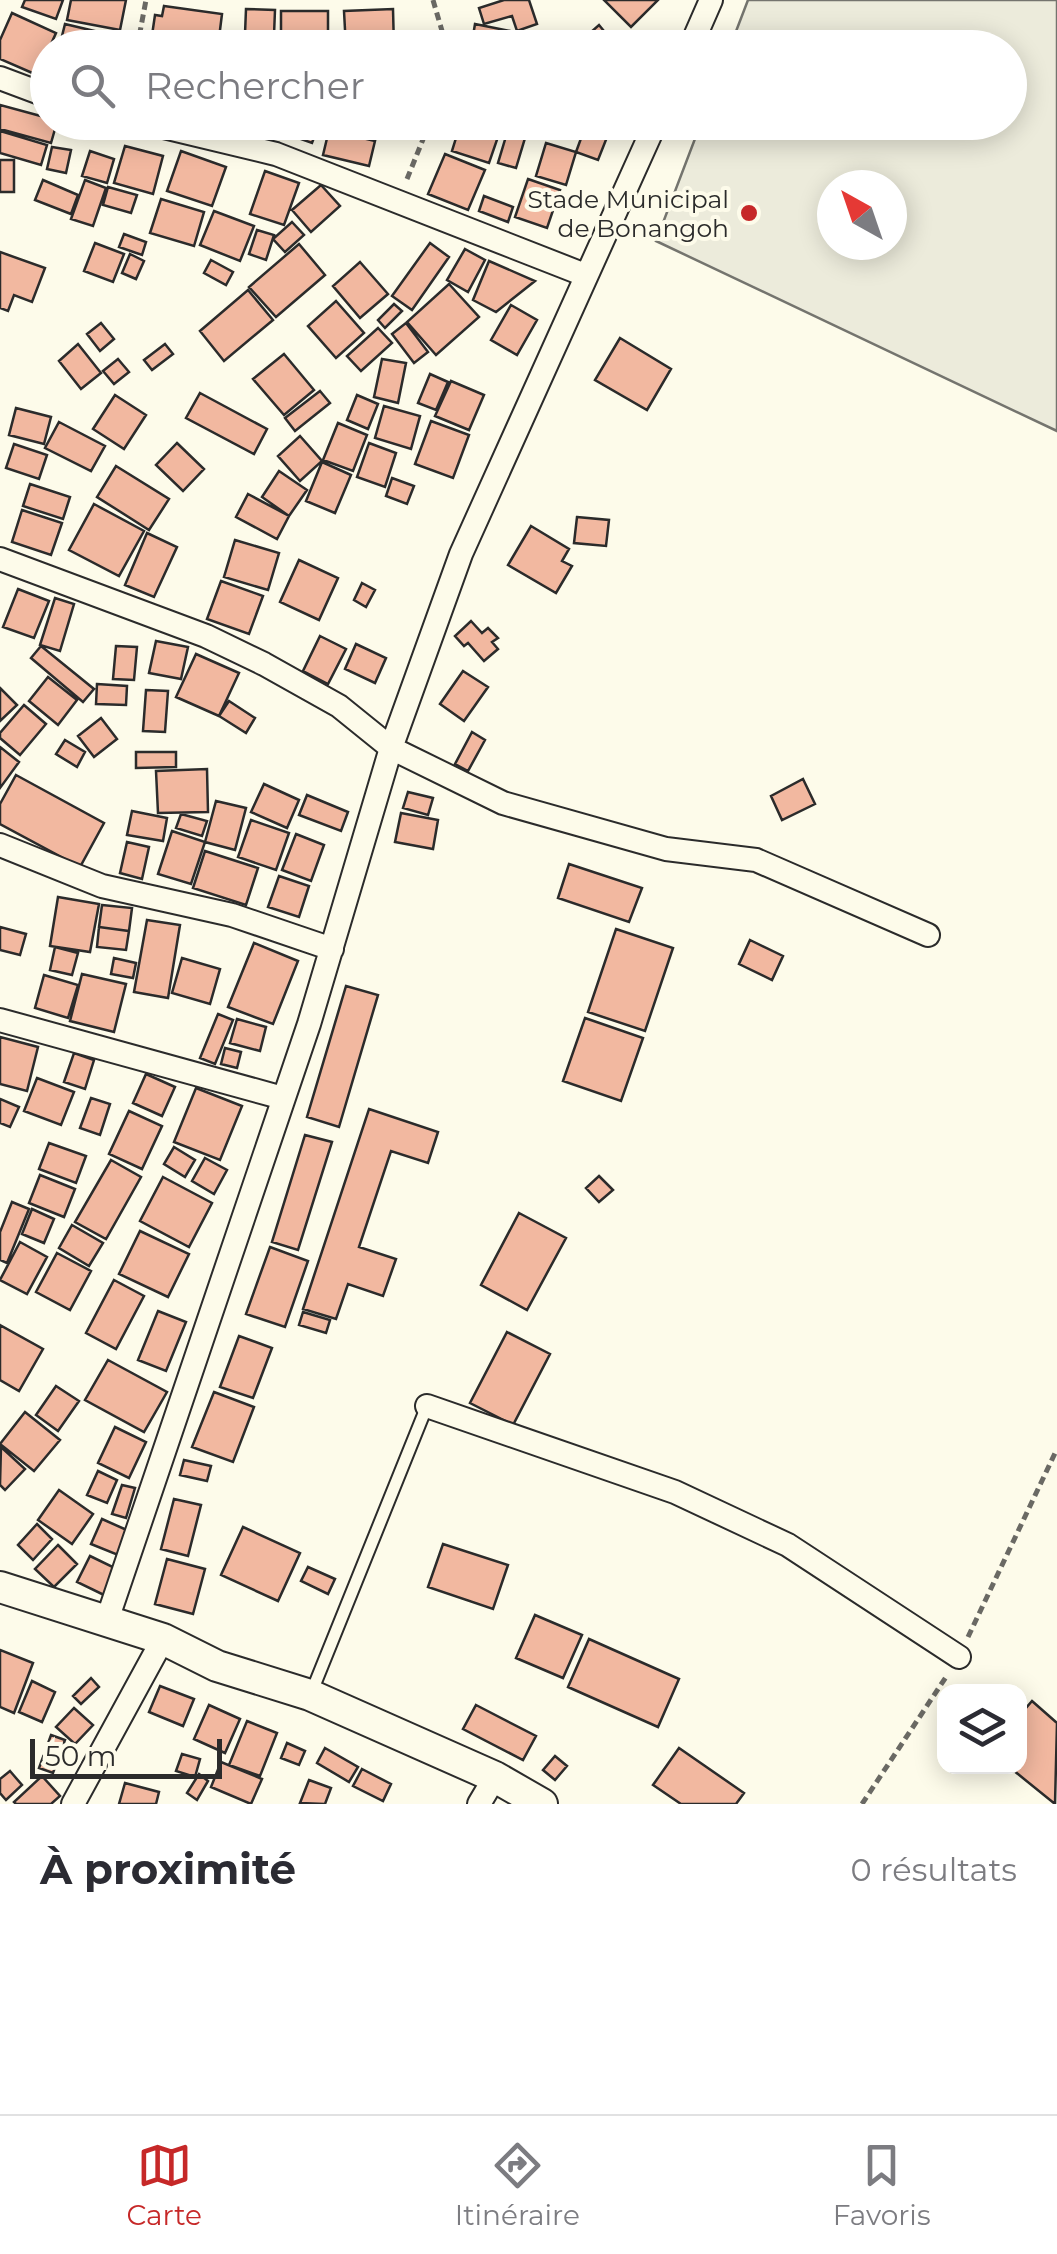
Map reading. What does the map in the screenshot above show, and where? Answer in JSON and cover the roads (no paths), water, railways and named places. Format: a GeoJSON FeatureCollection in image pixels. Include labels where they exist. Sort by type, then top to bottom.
{"type":"FeatureCollection","features":[{"type":"Feature","properties":{"kind":"street"},"geometry":{"type":"LineString","coordinates":[[698,30],[711,0]]}},
{"type":"Feature","properties":{"kind":"street"},"geometry":{"type":"LineString","coordinates":[[0,78],[30,89]]}},
{"type":"Feature","properties":{"kind":"street"},"geometry":{"type":"LineString","coordinates":[[218,140],[276,154],[585,275]]}},
{"type":"Feature","properties":{"kind":"street"},"geometry":{"type":"LineString","coordinates":[[106,1623],[332,949],[391,748],[461,554],[648,140]]}},
{"type":"Feature","properties":{"kind":"street"},"geometry":{"type":"LineString","coordinates":[[0,560],[95,592],[221,643],[339,706],[391,748],[504,803],[666,849],[756,860],[928,935]]}},
{"type":"Feature","properties":{"kind":"street"},"geometry":{"type":"LineString","coordinates":[[0,846],[102,886],[232,914],[332,949]]}},
{"type":"Feature","properties":{"kind":"street"},"geometry":{"type":"LineString","coordinates":[[0,1020],[283,1098]]}},
{"type":"Feature","properties":{"kind":"street"},"geometry":{"type":"LineString","coordinates":[[427,1406],[676,1492],[788,1545],[958,1657]]}},
{"type":"Feature","properties":{"kind":"street"},"geometry":{"type":"LineString","coordinates":[[0,1587],[162,1639],[216,1666],[310,1695],[494,1777],[542,1804]]}},
{"type":"Feature","properties":{"kind":"street"},"geometry":{"type":"LineString","coordinates":[[73,1804],[162,1639]]}},
{"type":"Feature","properties":{"kind":"street"},"geometry":{"type":"LineString","coordinates":[[479,1804],[494,1777]]}},
{"type":"Feature","properties":{"kind":"lane"},"geometry":{"type":"LineString","coordinates":[[310,1695],[427,1406]]}},
{"type":"Feature","properties":{"kind":"place","name":"Stade Municipal de Bonangoh"},"geometry":{"type":"Point","coordinates":[749,213]}}]}
